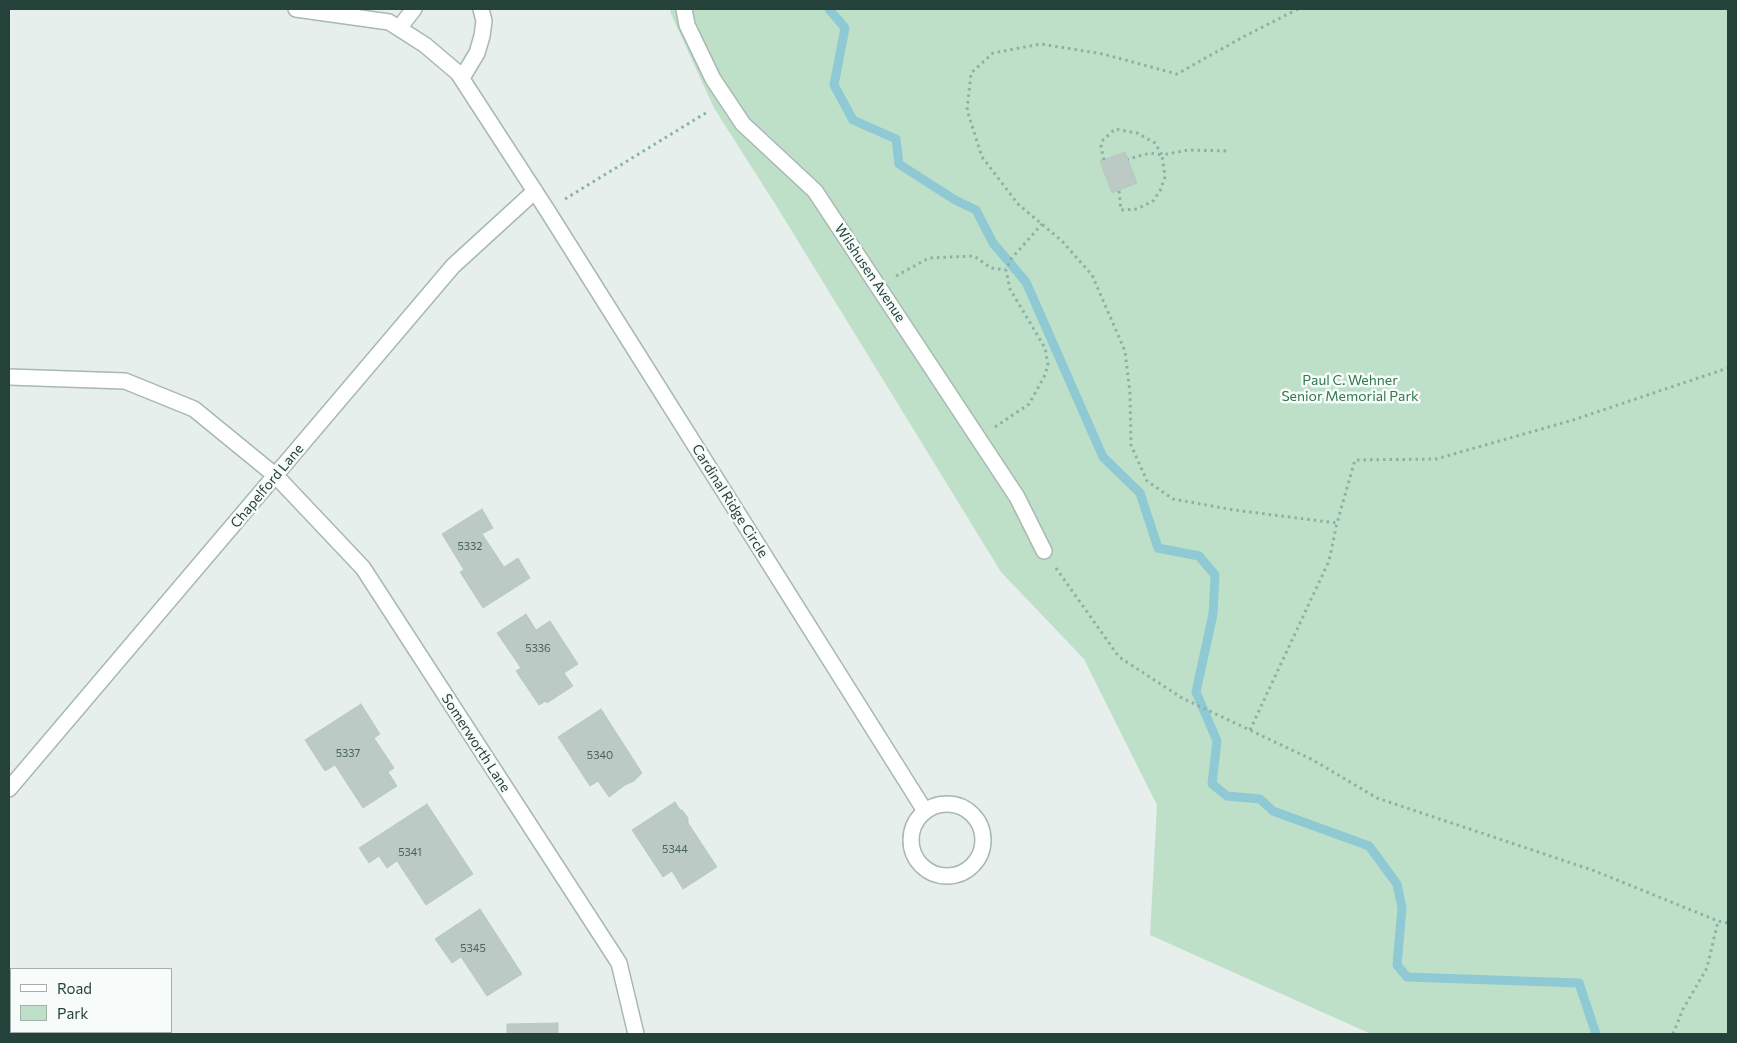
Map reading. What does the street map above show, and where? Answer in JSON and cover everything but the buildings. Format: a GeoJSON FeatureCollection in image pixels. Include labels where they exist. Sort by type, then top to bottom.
{"type":"FeatureCollection","features":[{"type":"Feature","properties":{"kind":"street","name":"Cardinal Ridge Circle"},"geometry":{"type":"LineString","coordinates":[[296,9],[389,22],[425,45],[462,78],[925,811]]}},
{"type":"Feature","properties":{"kind":"street"},"geometry":{"type":"LineString","coordinates":[[399,28],[414,9]]}},
{"type":"Feature","properties":{"kind":"street"},"geometry":{"type":"LineString","coordinates":[[462,78],[477,53],[482,36],[484,22],[481,9]]}},
{"type":"Feature","properties":{"kind":"street","name":"Wilshusen Avenue"},"geometry":{"type":"LineString","coordinates":[[684,9],[687,25],[713,78],[744,124],[815,191],[1017,497],[1044,551]]}},
{"type":"Feature","properties":{"kind":"street","name":"Chapelford Lane"},"geometry":{"type":"LineString","coordinates":[[9,789],[454,266],[535,191]]}},
{"type":"Feature","properties":{"kind":"street","name":"Somerworth Lane"},"geometry":{"type":"LineString","coordinates":[[9,377],[125,380],[194,409],[276,476],[363,568],[614,955],[619,963],[636,1034]]}},
{"type":"Feature","properties":{"kind":"street"},"geometry":{"type":"LineString","coordinates":[[948,803],[960,805],[971,812],[979,821],[983,832],[984,845],[980,857],[972,867],[962,873],[951,876],[939,875],[928,871],[919,863],[913,853],[911,836],[917,819],[925,811],[936,805],[948,803]]}},
{"type":"Feature","properties":{"kind":"path"},"geometry":{"type":"LineString","coordinates":[[1298,9],[1177,74],[1103,54],[1041,44],[992,53],[971,73],[967,110],[982,157],[1018,204],[1062,241],[1092,275],[1125,351],[1130,393],[1131,445],[1147,481],[1173,499],[1234,510],[1337,523]]}},
{"type":"Feature","properties":{"kind":"path"},"geometry":{"type":"LineString","coordinates":[[547,210],[727,99]]}},
{"type":"Feature","properties":{"kind":"path"},"geometry":{"type":"LineString","coordinates":[[1104,160],[1101,147],[1102,141],[1115,129],[1137,133],[1155,143],[1162,155],[1165,178],[1160,191],[1152,201],[1137,209],[1121,210],[1119,190]]}},
{"type":"Feature","properties":{"kind":"path"},"geometry":{"type":"LineString","coordinates":[[1128,159],[1150,153],[1162,155],[1188,150],[1230,151]]}},
{"type":"Feature","properties":{"kind":"path"},"geometry":{"type":"LineString","coordinates":[[979,438],[1029,404],[1044,377],[1048,365],[1045,348],[1010,289],[1007,270],[1010,259],[1042,224]]}},
{"type":"Feature","properties":{"kind":"path"},"geometry":{"type":"LineString","coordinates":[[879,287],[930,258],[974,256],[990,268],[1007,270]]}},
{"type":"Feature","properties":{"kind":"path"},"geometry":{"type":"LineString","coordinates":[[1250,730],[1328,561],[1355,460],[1436,459],[1573,420],[1728,368]]}},
{"type":"Feature","properties":{"kind":"path"},"geometry":{"type":"LineString","coordinates":[[1044,551],[1119,657],[1182,698],[1313,760],[1377,798],[1595,871],[1718,921],[1728,923]]}},
{"type":"Feature","properties":{"kind":"path"},"geometry":{"type":"LineString","coordinates":[[1673,1034],[1683,1009],[1707,968],[1718,921]]}},
{"type":"Feature","properties":{"kind":"green space","name":"Paul C. Wehner Senior Memorial Park"},"geometry":{"type":"Polygon","coordinates":[[[670,9],[1728,9],[1728,1034],[1371,1034],[1150,935],[1157,805],[1084,659],[1001,572],[777,207],[714,108],[670,9]]]}},
{"type":"Feature","properties":{"kind":"waterway"},"geometry":{"type":"LineString","coordinates":[[829,9],[845,28],[834,85],[853,120],[896,139],[899,164],[955,200],[976,210],[993,243],[1026,282],[1103,457],[1140,493],[1158,548],[1199,556],[1215,575],[1213,614],[1196,692],[1217,741],[1212,784],[1227,796],[1260,799],[1273,811],[1369,846],[1397,884],[1402,908],[1397,965],[1407,977],[1579,983],[1596,1034]]}}]}
